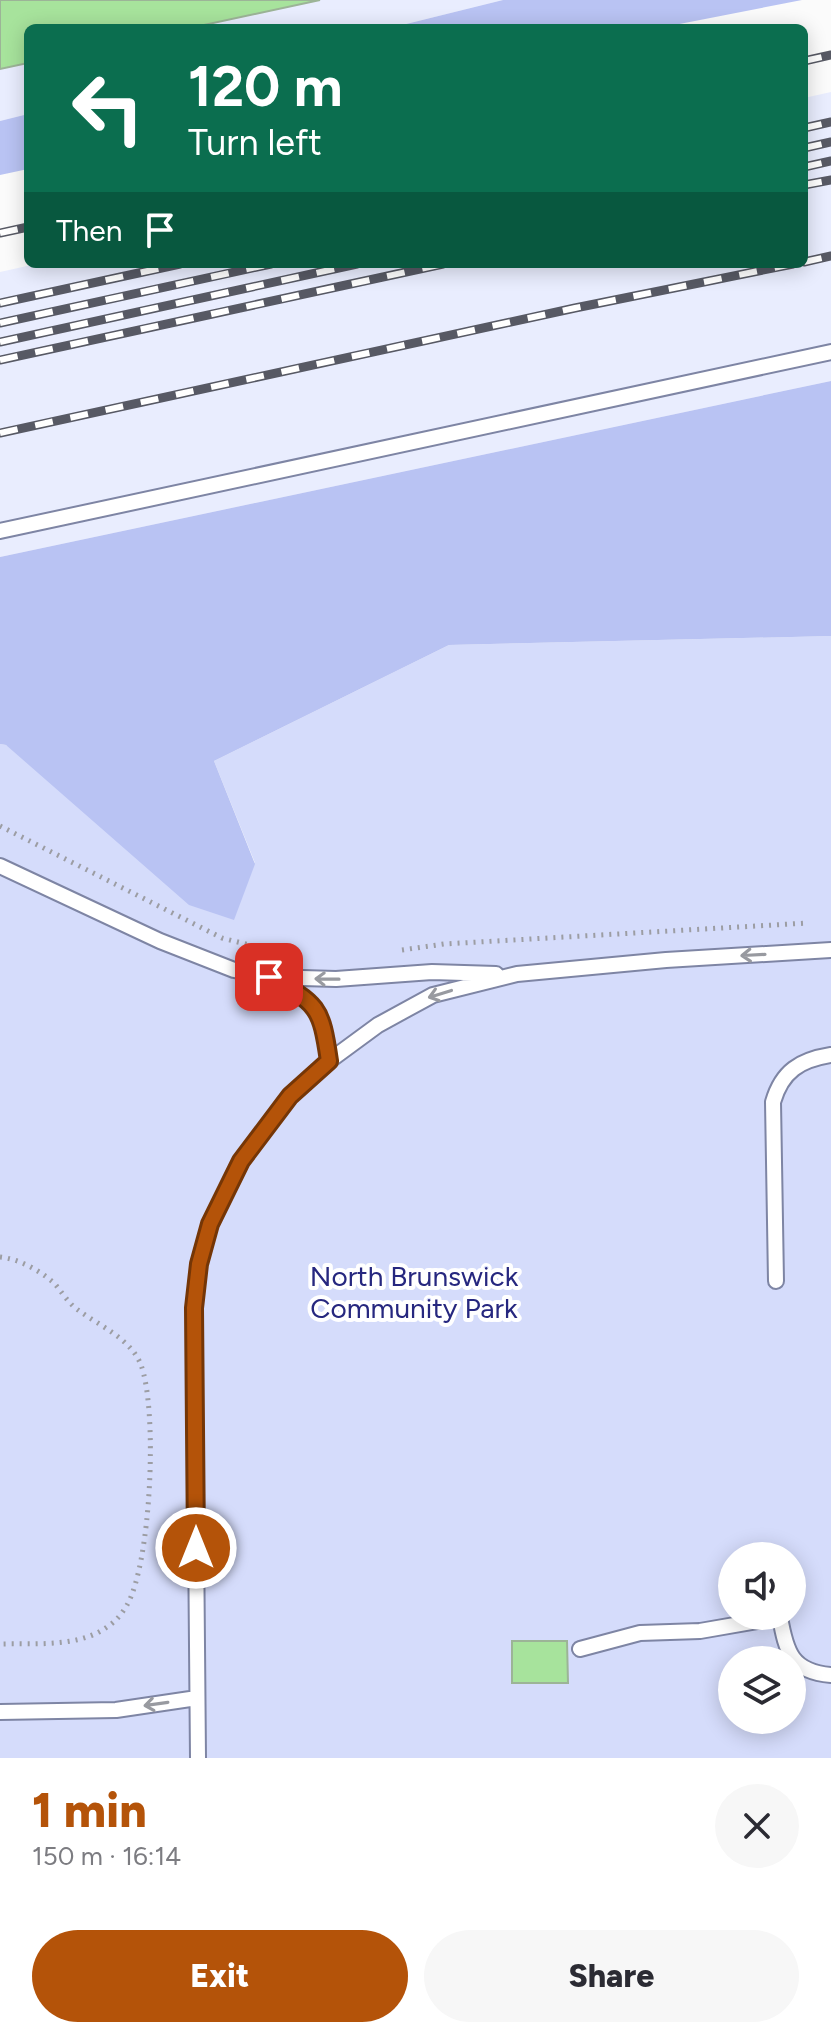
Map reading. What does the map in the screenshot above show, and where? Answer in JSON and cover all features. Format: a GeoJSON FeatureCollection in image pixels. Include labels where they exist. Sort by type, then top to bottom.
{"type":"FeatureCollection","features":[{"type":"Feature","properties":{"kind":"lane"},"geometry":{"type":"LineString","coordinates":[[0,531],[831,352]]}},
{"type":"Feature","properties":{"kind":"lane"},"geometry":{"type":"LineString","coordinates":[[0,866],[160,941],[234,970],[269,977],[336,979],[432,972],[517,974],[666,960],[831,950]]}},
{"type":"Feature","properties":{"kind":"lane"},"geometry":{"type":"LineString","coordinates":[[198,1758],[194,1308],[199,1264],[210,1224],[241,1161],[290,1096],[329,1061],[378,1025],[433,995],[517,974]]}},
{"type":"Feature","properties":{"kind":"lane"},"geometry":{"type":"LineString","coordinates":[[269,977],[307,997],[323,1018],[329,1061]]}},
{"type":"Feature","properties":{"kind":"lane"},"geometry":{"type":"LineString","coordinates":[[776,1281],[773,1102],[778,1086],[799,1063],[831,1055]]}},
{"type":"Feature","properties":{"kind":"lane"},"geometry":{"type":"LineString","coordinates":[[580,1649],[640,1633],[700,1631],[780,1617],[789,1654],[794,1660],[813,1673],[831,1675]]}},
{"type":"Feature","properties":{"kind":"lane"},"geometry":{"type":"LineString","coordinates":[[0,1712],[116,1710],[197,1698]]}},
{"type":"Feature","properties":{"kind":"path"},"geometry":{"type":"LineString","coordinates":[[0,826],[222,938],[297,955]]}},
{"type":"Feature","properties":{"kind":"path"},"geometry":{"type":"LineString","coordinates":[[399,950],[444,944],[808,923]]}},
{"type":"Feature","properties":{"kind":"path"},"geometry":{"type":"LineString","coordinates":[[0,1257],[12,1258],[43,1276],[75,1308],[128,1345],[141,1363],[150,1432],[144,1542],[128,1604],[118,1618],[91,1636],[56,1642],[0,1644]]}},
{"type":"Feature","properties":{"kind":"shaded area"},"geometry":{"type":"Polygon","coordinates":[[[0,0],[503,0],[406,24],[24,24],[24,115],[0,121],[0,0]]]}},
{"type":"Feature","properties":{"kind":"shaded area"},"geometry":{"type":"Polygon","coordinates":[[[503,0],[802,0],[679,24],[406,24],[503,0]]]}},
{"type":"Feature","properties":{"kind":"shaded area"},"geometry":{"type":"Polygon","coordinates":[[[831,92],[831,381],[0,557],[0,272],[24,267],[808,268],[808,97],[831,92]]]}},
{"type":"Feature","properties":{"kind":"shaded area"},"geometry":{"type":"Polygon","coordinates":[[[24,115],[24,170],[0,175],[0,121],[24,115]]]}},
{"type":"Feature","properties":{"kind":"shaded area"},"geometry":{"type":"Polygon","coordinates":[[[831,381],[831,636],[449,645],[214,761],[255,864],[234,920],[189,905],[6,745],[0,744],[0,557],[831,381]]]}},
{"type":"Feature","properties":{"kind":"green space","name":"North Brunswick Community Park"},"geometry":{"type":"Polygon","coordinates":[[[831,636],[831,1758],[0,1758],[0,744],[255,863],[214,761],[449,645],[831,636]]]}},
{"type":"Feature","properties":{"kind":"building"},"geometry":{"type":"Polygon","coordinates":[[[0,0],[320,0],[209,24],[24,24],[24,64],[0,69],[0,0]]]}},
{"type":"Feature","properties":{"kind":"building"},"geometry":{"type":"Polygon","coordinates":[[[512,1641],[567,1641],[568,1683],[512,1683],[512,1641]]]}},
{"type":"Feature","properties":{"kind":"railway"},"geometry":{"type":"LineString","coordinates":[[808,60],[831,55]]}},
{"type":"Feature","properties":{"kind":"railway"},"geometry":{"type":"LineString","coordinates":[[808,127],[831,122]]}},
{"type":"Feature","properties":{"kind":"railway"},"geometry":{"type":"LineString","coordinates":[[808,147],[831,142]]}},
{"type":"Feature","properties":{"kind":"railway"},"geometry":{"type":"LineString","coordinates":[[808,166],[831,161]]}},
{"type":"Feature","properties":{"kind":"railway"},"geometry":{"type":"LineString","coordinates":[[808,184],[831,180]]}},
{"type":"Feature","properties":{"kind":"railway"},"geometry":{"type":"LineString","coordinates":[[0,233],[24,228]]}},
{"type":"Feature","properties":{"kind":"railway"},"geometry":{"type":"LineString","coordinates":[[808,261],[831,256]]}},
{"type":"Feature","properties":{"kind":"railway"},"geometry":{"type":"LineString","coordinates":[[0,303],[162,268]]}},
{"type":"Feature","properties":{"kind":"railway"},"geometry":{"type":"LineString","coordinates":[[0,323],[253,268]]}},
{"type":"Feature","properties":{"kind":"railway"},"geometry":{"type":"LineString","coordinates":[[0,342],[339,268]]}},
{"type":"Feature","properties":{"kind":"railway"},"geometry":{"type":"LineString","coordinates":[[0,360],[425,268]]}},
{"type":"Feature","properties":{"kind":"railway"},"geometry":{"type":"LineString","coordinates":[[0,433],[773,268]]}},
{"type":"Feature","properties":{"kind":"route"},"geometry":{"type":"LineString","coordinates":[[196,1548],[194,1308],[199,1264],[210,1224],[241,1161],[290,1096],[329,1061],[323,1018],[307,997],[269,977]]}}]}
